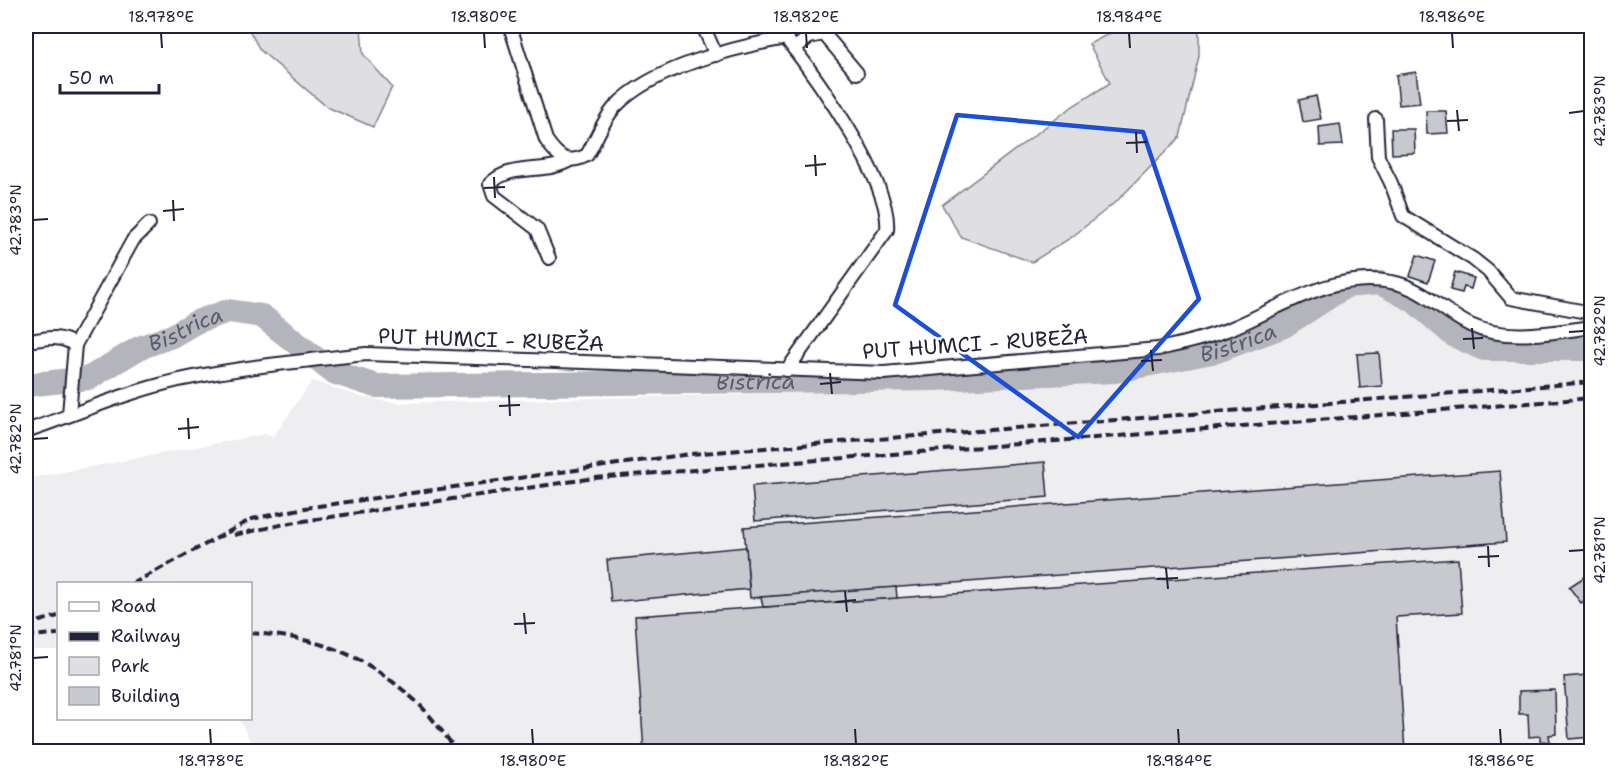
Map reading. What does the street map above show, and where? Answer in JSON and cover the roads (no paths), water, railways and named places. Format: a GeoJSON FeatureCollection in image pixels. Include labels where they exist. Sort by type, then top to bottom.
{"type":"FeatureCollection","features":[{"type":"Feature","properties":{"kind":"street"},"geometry":{"type":"LineString","coordinates":[[510,26],[546,141],[556,154],[570,160]]}},
{"type":"Feature","properties":{"kind":"street"},"geometry":{"type":"LineString","coordinates":[[703,26],[716,54]]}},
{"type":"Feature","properties":{"kind":"street"},"geometry":{"type":"LineString","coordinates":[[780,26],[786,38],[839,110],[881,195],[888,220],[887,230],[787,370]]}},
{"type":"Feature","properties":{"kind":"street"},"geometry":{"type":"LineString","coordinates":[[794,49],[809,37],[824,34],[857,73]]}},
{"type":"Feature","properties":{"kind":"street"},"geometry":{"type":"LineString","coordinates":[[549,258],[537,229],[494,196],[490,184],[506,173],[561,166],[570,160],[586,155],[616,106],[656,78],[716,54],[786,38]]}},
{"type":"Feature","properties":{"kind":"street"},"geometry":{"type":"LineString","coordinates":[[1376,119],[1378,157],[1391,183],[1402,216],[1473,259],[1488,271],[1511,298],[1592,313]]}},
{"type":"Feature","properties":{"kind":"street"},"geometry":{"type":"LineString","coordinates":[[26,431],[69,414],[75,345],[133,240],[149,224]]}},
{"type":"Feature","properties":{"kind":"street","name":"PUT HUMCI - RUBEŽA"},"geometry":{"type":"LineString","coordinates":[[69,414],[177,381],[300,360],[366,354],[884,373],[1158,349],[1192,343],[1320,287],[1349,282],[1391,282],[1422,294],[1471,326],[1498,332],[1535,334],[1592,327]]}},
{"type":"Feature","properties":{"kind":"street"},"geometry":{"type":"LineString","coordinates":[[26,341],[50,337],[65,338],[75,345]]}},
{"type":"Feature","properties":{"kind":"waterway","name":"Bistrica"},"geometry":{"type":"LineString","coordinates":[[26,385],[89,378],[139,348],[172,336],[196,322],[228,311],[262,316],[333,372],[376,386],[935,379],[1115,371],[1217,351],[1284,326],[1346,286],[1380,283],[1414,301],[1453,335],[1484,349],[1592,349]]}},
{"type":"Feature","properties":{"kind":"railway"},"geometry":{"type":"LineString","coordinates":[[136,582],[252,519],[305,508],[690,454],[1592,382]]}},
{"type":"Feature","properties":{"kind":"railway"},"geometry":{"type":"LineString","coordinates":[[234,535],[290,523],[595,478],[1592,398]]}},
{"type":"Feature","properties":{"kind":"railway"},"geometry":{"type":"LineString","coordinates":[[26,625],[57,616]]}},
{"type":"Feature","properties":{"kind":"railway"},"geometry":{"type":"LineString","coordinates":[[252,633],[296,638],[316,643],[355,658],[373,668],[417,702],[458,752]]}},
{"type":"Feature","properties":{"kind":"railway"},"geometry":{"type":"LineString","coordinates":[[26,636],[57,634]]}}]}
